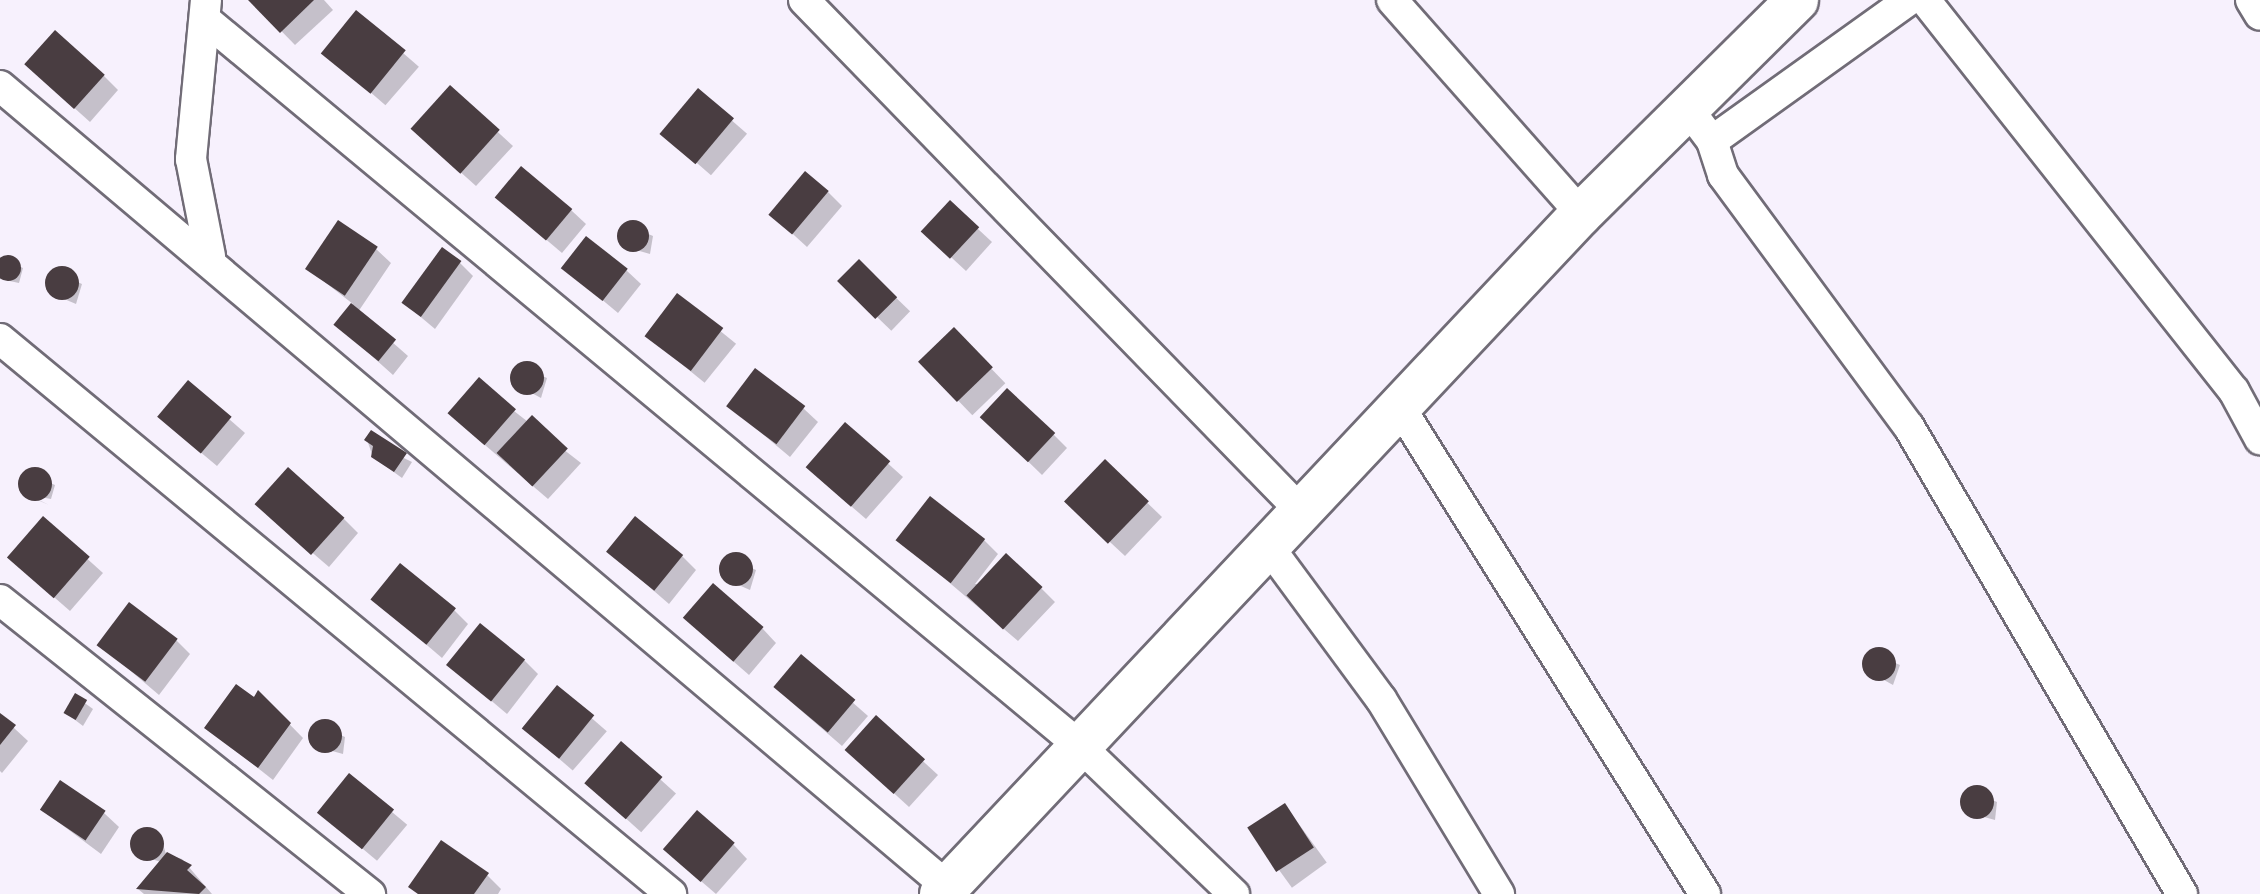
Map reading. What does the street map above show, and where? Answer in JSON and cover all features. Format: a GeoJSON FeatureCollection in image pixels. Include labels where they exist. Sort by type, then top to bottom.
{"type":"FeatureCollection","features":[{"type":"Feature","properties":{"kind":"street"},"geometry":{"type":"LineString","coordinates":[[804,0],[1301,511]]}},
{"type":"Feature","properties":{"kind":"street"},"geometry":{"type":"LineString","coordinates":[[1392,0],[1581,214]]}},
{"type":"Feature","properties":{"kind":"street"},"geometry":{"type":"LineString","coordinates":[[1700,125],[1797,0]]}},
{"type":"Feature","properties":{"kind":"street"},"geometry":{"type":"LineString","coordinates":[[0,86],[210,256],[945,890],[1581,214],[1700,125],[1909,0]]}},
{"type":"Feature","properties":{"kind":"street"},"geometry":{"type":"LineString","coordinates":[[1925,0],[2234,391],[2260,439]]}},
{"type":"Feature","properties":{"kind":"street"},"geometry":{"type":"LineString","coordinates":[[2251,0],[2260,15]]}},
{"type":"Feature","properties":{"kind":"street"},"geometry":{"type":"LineString","coordinates":[[206,11],[191,159],[210,256]]}},
{"type":"Feature","properties":{"kind":"street"},"geometry":{"type":"LineString","coordinates":[[206,11],[1080,746],[1234,894]]}},
{"type":"Feature","properties":{"kind":"street"},"geometry":{"type":"LineString","coordinates":[[1700,125],[1723,175],[1909,427],[2182,894]]}},
{"type":"Feature","properties":{"kind":"street"},"geometry":{"type":"LineString","coordinates":[[0,339],[671,894]]}},
{"type":"Feature","properties":{"kind":"street"},"geometry":{"type":"LineString","coordinates":[[1399,406],[1705,894]]}},
{"type":"Feature","properties":{"kind":"street"},"geometry":{"type":"LineString","coordinates":[[1268,546],[1381,699],[1499,894]]}},
{"type":"Feature","properties":{"kind":"street"},"geometry":{"type":"LineString","coordinates":[[0,600],[370,894]]}},
{"type":"Feature","properties":{"kind":"building"},"geometry":{"type":"Polygon","coordinates":[[[248,0],[314,0],[280,33],[248,0]]]}},
{"type":"Feature","properties":{"kind":"building"},"geometry":{"type":"Polygon","coordinates":[[[356,10],[406,50],[370,94],[321,54],[356,10]]]}},
{"type":"Feature","properties":{"kind":"building"},"geometry":{"type":"Polygon","coordinates":[[[55,30],[105,75],[74,109],[24,64],[55,30]]]}},
{"type":"Feature","properties":{"kind":"building"},"geometry":{"type":"Polygon","coordinates":[[[450,85],[500,130],[460,174],[411,129],[450,85]]]}},
{"type":"Feature","properties":{"kind":"building"},"geometry":{"type":"Polygon","coordinates":[[[698,88],[734,118],[695,164],[659,134],[698,88]]]}},
{"type":"Feature","properties":{"kind":"building"},"geometry":{"type":"Polygon","coordinates":[[[521,166],[572,209],[546,240],[495,197],[521,166]]]}},
{"type":"Feature","properties":{"kind":"building"},"geometry":{"type":"Polygon","coordinates":[[[805,171],[829,191],[792,235],[768,215],[805,171]]]}},
{"type":"Feature","properties":{"kind":"building"},"geometry":{"type":"Polygon","coordinates":[[[950,200],[979,227],[950,259],[921,231],[950,200]]]}},
{"type":"Feature","properties":{"kind":"building"},"geometry":{"type":"Polygon","coordinates":[[[338,220],[378,247],[345,296],[305,269],[338,220]]]}},
{"type":"Feature","properties":{"kind":"building"},"geometry":{"type":"Polygon","coordinates":[[[633,220],[645,224],[649,236],[645,248],[633,252],[621,248],[617,236],[621,224],[633,220]]]}},
{"type":"Feature","properties":{"kind":"building"},"geometry":{"type":"Polygon","coordinates":[[[586,236],[628,269],[603,301],[561,268],[586,236]]]}},
{"type":"Feature","properties":{"kind":"building"},"geometry":{"type":"Polygon","coordinates":[[[442,247],[461,261],[421,317],[401,303],[442,247]]]}},
{"type":"Feature","properties":{"kind":"building"},"geometry":{"type":"Polygon","coordinates":[[[8,255],[17,259],[21,268],[17,277],[8,281],[-1,277],[-5,268],[-1,259],[8,255]]]}},
{"type":"Feature","properties":{"kind":"building"},"geometry":{"type":"Polygon","coordinates":[[[859,259],[897,297],[875,319],[837,281],[859,259]]]}},
{"type":"Feature","properties":{"kind":"building"},"geometry":{"type":"Polygon","coordinates":[[[62,266],[74,271],[79,283],[74,295],[62,300],[50,295],[45,283],[50,271],[62,266]]]}},
{"type":"Feature","properties":{"kind":"building"},"geometry":{"type":"Polygon","coordinates":[[[677,293],[723,328],[691,371],[645,336],[677,293]]]}},
{"type":"Feature","properties":{"kind":"building"},"geometry":{"type":"Polygon","coordinates":[[[351,303],[396,340],[378,361],[333,325],[351,303]]]}},
{"type":"Feature","properties":{"kind":"building"},"geometry":{"type":"Polygon","coordinates":[[[954,327],[993,367],[957,402],[918,362],[954,327]]]}},
{"type":"Feature","properties":{"kind":"building"},"geometry":{"type":"Polygon","coordinates":[[[527,361],[539,366],[544,378],[539,390],[527,395],[515,390],[510,378],[515,366],[527,361]]]}},
{"type":"Feature","properties":{"kind":"building"},"geometry":{"type":"Polygon","coordinates":[[[755,368],[805,406],[776,444],[726,406],[755,368]]]}},
{"type":"Feature","properties":{"kind":"building"},"geometry":{"type":"Polygon","coordinates":[[[479,377],[516,409],[484,445],[448,413],[479,377]]]}},
{"type":"Feature","properties":{"kind":"building"},"geometry":{"type":"Polygon","coordinates":[[[188,380],[232,417],[201,453],[157,417],[188,380]]]}},
{"type":"Feature","properties":{"kind":"building"},"geometry":{"type":"Polygon","coordinates":[[[1007,388],[1055,433],[1028,462],[980,417],[1007,388]]]}},
{"type":"Feature","properties":{"kind":"building"},"geometry":{"type":"Polygon","coordinates":[[[532,415],[568,448],[532,486],[497,453],[532,415]]]}},
{"type":"Feature","properties":{"kind":"building"},"geometry":{"type":"Polygon","coordinates":[[[845,422],[890,461],[851,507],[806,467],[845,422]]]}},
{"type":"Feature","properties":{"kind":"building"},"geometry":{"type":"Polygon","coordinates":[[[371,430],[407,453],[394,472],[371,457],[373,446],[364,440],[371,430]]]}},
{"type":"Feature","properties":{"kind":"building"},"geometry":{"type":"Polygon","coordinates":[[[1105,459],[1149,501],[1108,544],[1064,501],[1105,459]]]}},
{"type":"Feature","properties":{"kind":"building"},"geometry":{"type":"Polygon","coordinates":[[[35,467],[47,472],[52,484],[47,496],[35,501],[23,496],[18,484],[23,472],[35,467]]]}},
{"type":"Feature","properties":{"kind":"building"},"geometry":{"type":"Polygon","coordinates":[[[288,467],[344,518],[311,555],[255,504],[288,467]]]}},
{"type":"Feature","properties":{"kind":"building"},"geometry":{"type":"Polygon","coordinates":[[[930,496],[985,539],[951,583],[896,540],[930,496]]]}},
{"type":"Feature","properties":{"kind":"building"},"geometry":{"type":"Polygon","coordinates":[[[43,516],[90,557],[54,598],[7,558],[43,516]]]}},
{"type":"Feature","properties":{"kind":"building"},"geometry":{"type":"Polygon","coordinates":[[[635,516],[683,555],[654,591],[606,552],[635,516]]]}},
{"type":"Feature","properties":{"kind":"building"},"geometry":{"type":"Polygon","coordinates":[[[736,552],[748,557],[753,569],[748,581],[736,586],[724,581],[719,569],[724,557],[736,552]]]}},
{"type":"Feature","properties":{"kind":"building"},"geometry":{"type":"Polygon","coordinates":[[[1006,553],[1043,587],[1003,630],[966,595],[1006,553]]]}},
{"type":"Feature","properties":{"kind":"building"},"geometry":{"type":"Polygon","coordinates":[[[400,563],[456,608],[426,645],[370,600],[400,563]]]}},
{"type":"Feature","properties":{"kind":"building"},"geometry":{"type":"Polygon","coordinates":[[[713,583],[764,627],[733,662],[683,618],[713,583]]]}},
{"type":"Feature","properties":{"kind":"building"},"geometry":{"type":"Polygon","coordinates":[[[129,602],[178,639],[145,682],[97,645],[129,602]]]}},
{"type":"Feature","properties":{"kind":"building"},"geometry":{"type":"Polygon","coordinates":[[[480,623],[525,660],[491,701],[446,665],[480,623]]]}},
{"type":"Feature","properties":{"kind":"building"},"geometry":{"type":"Polygon","coordinates":[[[1879,647],[1891,652],[1896,664],[1891,676],[1879,681],[1867,676],[1862,664],[1867,652],[1879,647]]]}},
{"type":"Feature","properties":{"kind":"building"},"geometry":{"type":"Polygon","coordinates":[[[801,654],[855,700],[828,733],[773,687],[801,654]]]}},
{"type":"Feature","properties":{"kind":"building"},"geometry":{"type":"Polygon","coordinates":[[[236,684],[254,697],[258,690],[291,723],[258,768],[204,728],[236,684]]]}},
{"type":"Feature","properties":{"kind":"building"},"geometry":{"type":"Polygon","coordinates":[[[557,685],[594,715],[559,759],[522,729],[557,685]]]}},
{"type":"Feature","properties":{"kind":"building"},"geometry":{"type":"Polygon","coordinates":[[[75,693],[87,700],[76,720],[64,713],[75,693]]]}},
{"type":"Feature","properties":{"kind":"building"},"geometry":{"type":"Polygon","coordinates":[[[0,713],[16,725],[0,745],[0,713]]]}},
{"type":"Feature","properties":{"kind":"building"},"geometry":{"type":"Polygon","coordinates":[[[876,715],[925,759],[894,794],[845,750],[876,715]]]}},
{"type":"Feature","properties":{"kind":"building"},"geometry":{"type":"Polygon","coordinates":[[[325,719],[337,724],[342,736],[337,748],[325,753],[313,748],[308,736],[313,724],[325,719]]]}},
{"type":"Feature","properties":{"kind":"building"},"geometry":{"type":"Polygon","coordinates":[[[621,741],[663,777],[626,819],[584,783],[621,741]]]}},
{"type":"Feature","properties":{"kind":"building"},"geometry":{"type":"Polygon","coordinates":[[[349,773],[394,810],[362,849],[317,813],[349,773]]]}},
{"type":"Feature","properties":{"kind":"building"},"geometry":{"type":"Polygon","coordinates":[[[60,780],[106,811],[85,841],[40,810],[60,780]]]}},
{"type":"Feature","properties":{"kind":"building"},"geometry":{"type":"Polygon","coordinates":[[[1977,785],[1989,790],[1994,802],[1989,814],[1977,819],[1965,814],[1960,802],[1965,790],[1977,785]]]}},
{"type":"Feature","properties":{"kind":"building"},"geometry":{"type":"Polygon","coordinates":[[[1285,803],[1314,847],[1276,872],[1247,828],[1285,803]]]}},
{"type":"Feature","properties":{"kind":"building"},"geometry":{"type":"Polygon","coordinates":[[[697,810],[735,843],[701,882],[663,849],[697,810]]]}},
{"type":"Feature","properties":{"kind":"building"},"geometry":{"type":"Polygon","coordinates":[[[147,827],[159,832],[164,844],[159,856],[147,861],[135,856],[130,844],[135,832],[147,827]]]}},
{"type":"Feature","properties":{"kind":"building"},"geometry":{"type":"Polygon","coordinates":[[[441,840],[489,873],[474,894],[418,894],[408,887],[441,840]]]}},
{"type":"Feature","properties":{"kind":"building"},"geometry":{"type":"Polygon","coordinates":[[[167,852],[192,865],[187,870],[206,887],[199,894],[136,889],[167,852]]]}}]}
